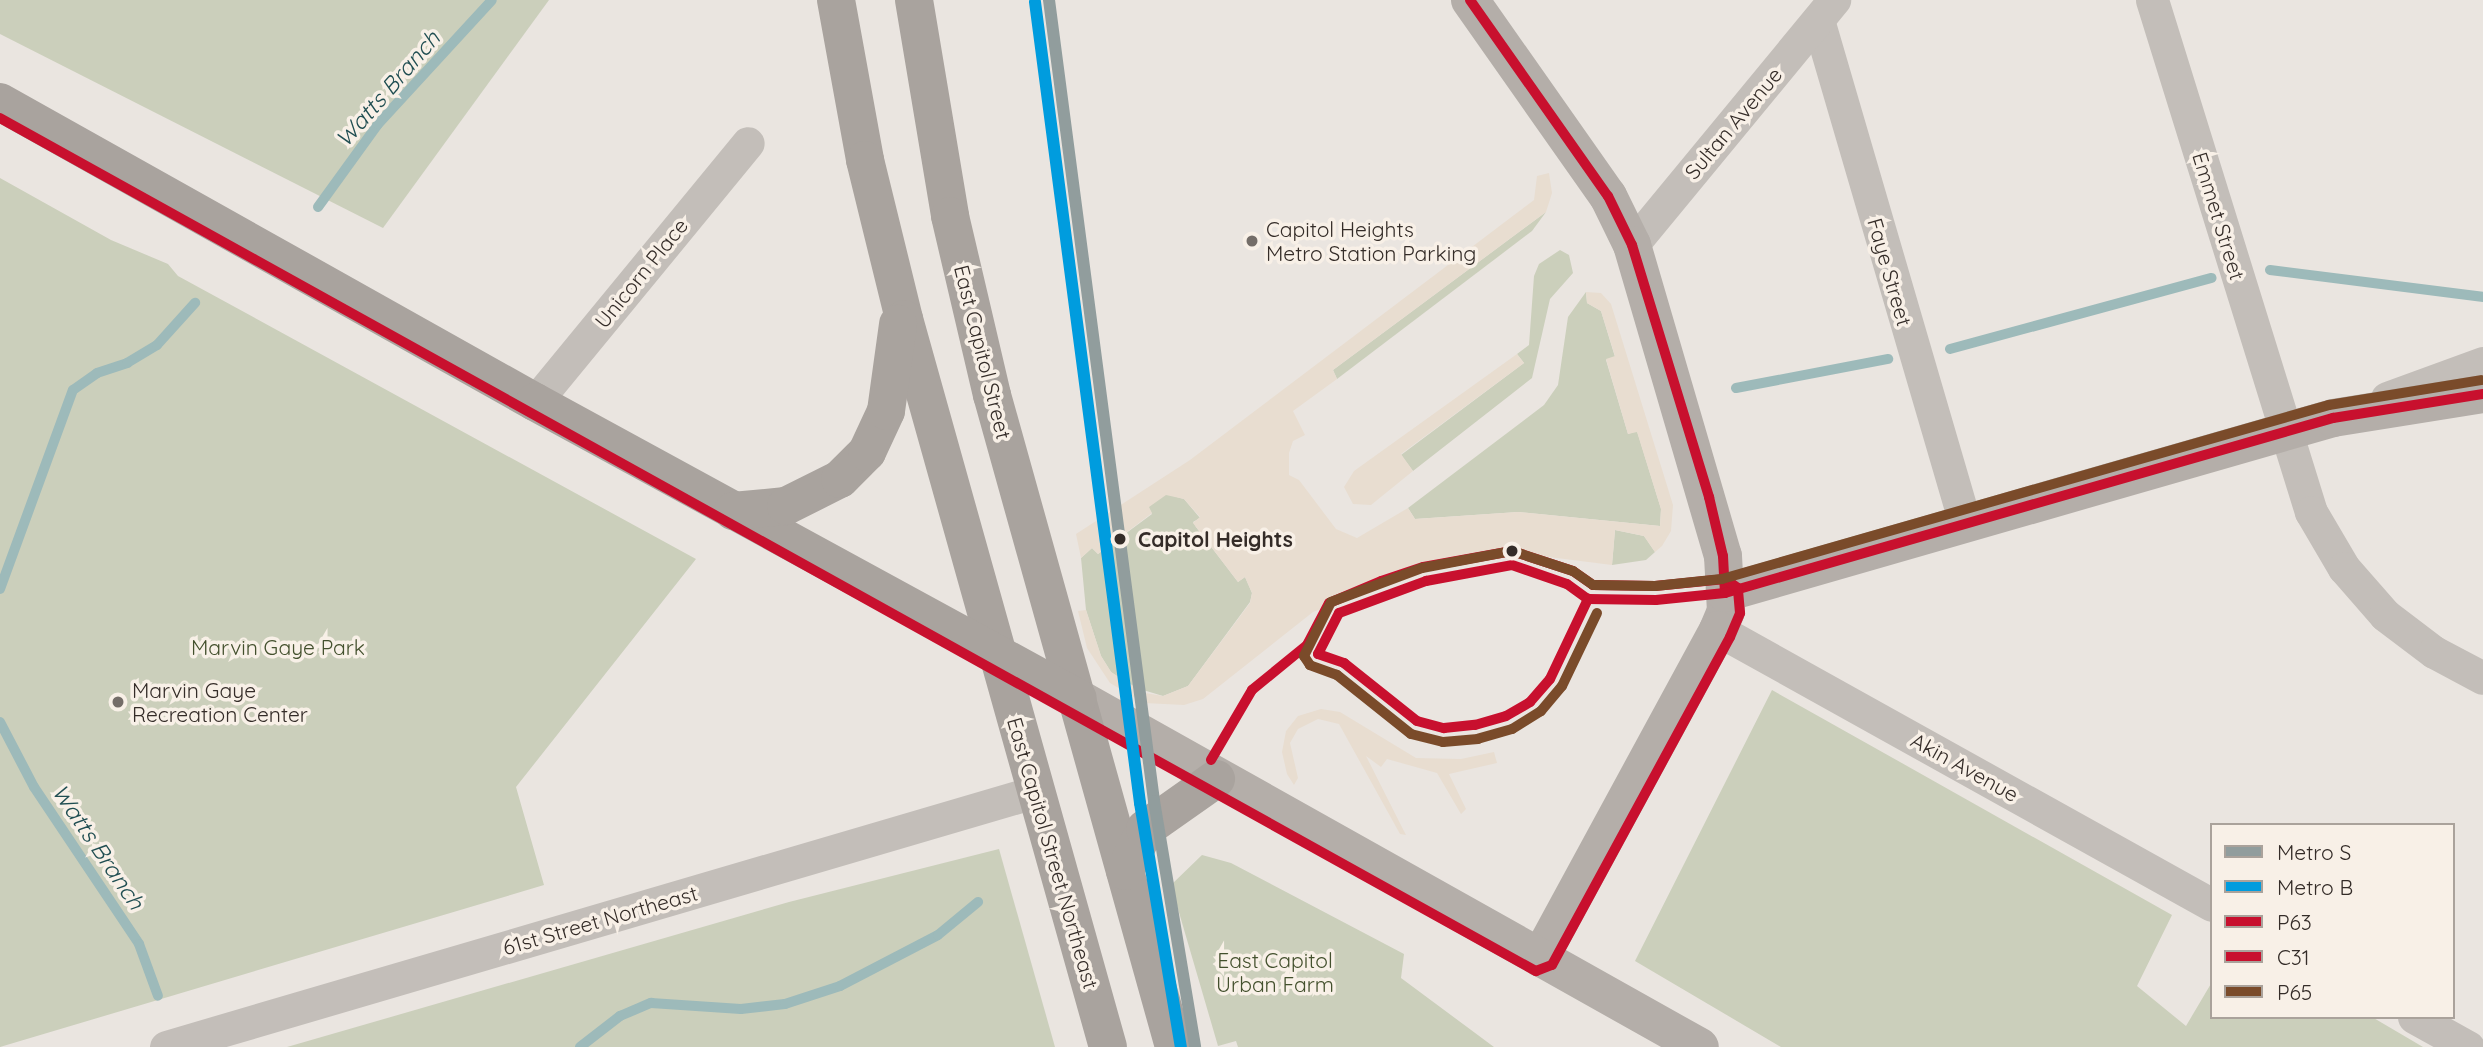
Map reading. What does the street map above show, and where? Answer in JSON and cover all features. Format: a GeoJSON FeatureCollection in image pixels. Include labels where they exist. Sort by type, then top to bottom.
{"type":"FeatureCollection","features":[{"type":"Feature","properties":{"kind":"main road"},"geometry":{"type":"LineString","coordinates":[[836,0],[865,160],[901,305],[1000,658]]}},
{"type":"Feature","properties":{"kind":"main road","name":"East Capitol Street"},"geometry":{"type":"LineString","coordinates":[[914,0],[950,216],[977,331],[1174,1047]]}},
{"type":"Feature","properties":{"kind":"main road"},"geometry":{"type":"LineString","coordinates":[[0,103],[535,402],[1077,698]]}},
{"type":"Feature","properties":{"kind":"main road"},"geometry":{"type":"LineString","coordinates":[[733,511],[786,506],[840,480],[867,452],[886,411],[901,305]]}},
{"type":"Feature","properties":{"kind":"main road","name":"East Capitol Street Northeast"},"geometry":{"type":"LineString","coordinates":[[1000,658],[1034,792],[1108,1047]]}},
{"type":"Feature","properties":{"kind":"main road"},"geometry":{"type":"LineString","coordinates":[[1125,871],[1145,829],[1216,779]]}},
{"type":"Feature","properties":{"kind":"street"},"geometry":{"type":"LineString","coordinates":[[1470,0],[1608,196],[1632,245],[1709,497],[1723,556],[1726,611],[1718,630],[1540,958]]}},
{"type":"Feature","properties":{"kind":"street","name":"Emmet Street"},"geometry":{"type":"LineString","coordinates":[[2152,0],[2311,512],[2358,587],[2416,639],[2483,678]]}},
{"type":"Feature","properties":{"kind":"street","name":"Sultan Avenue"},"geometry":{"type":"LineString","coordinates":[[1632,245],[1826,10]]}},
{"type":"Feature","properties":{"kind":"street","name":"Faye Street"},"geometry":{"type":"LineString","coordinates":[[1826,10],[1965,523]]}},
{"type":"Feature","properties":{"kind":"street","name":"Unicorn Place"},"geometry":{"type":"LineString","coordinates":[[535,402],[748,144]]}},
{"type":"Feature","properties":{"kind":"street"},"geometry":{"type":"LineString","coordinates":[[1725,593],[2333,418],[2483,363]]}},
{"type":"Feature","properties":{"kind":"street"},"geometry":{"type":"LineString","coordinates":[[2333,418],[2483,394]]}},
{"type":"Feature","properties":{"kind":"street","name":"Akin Avenue"},"geometry":{"type":"LineString","coordinates":[[1718,630],[2210,904]]}},
{"type":"Feature","properties":{"kind":"street"},"geometry":{"type":"LineString","coordinates":[[1077,698],[1216,779],[1700,1047]]}},
{"type":"Feature","properties":{"kind":"street","name":"61st Street Northeast"},"geometry":{"type":"LineString","coordinates":[[166,1047],[1034,792]]}},
{"type":"Feature","properties":{"kind":"street"},"geometry":{"type":"LineString","coordinates":[[2418,1019],[2468,1047]]}},
{"type":"Feature","properties":{"kind":"green space"},"geometry":{"type":"Polygon","coordinates":[[[0,0],[549,0],[383,228],[0,34],[0,0]]]}},
{"type":"Feature","properties":{"kind":"green space","name":"Marvin Gaye Park"},"geometry":{"type":"Polygon","coordinates":[[[0,178],[111,240],[168,264],[178,276],[696,559],[516,787],[544,885],[0,1047],[0,178]]]}},
{"type":"Feature","properties":{"kind":"green space"},"geometry":{"type":"Polygon","coordinates":[[[1546,212],[1532,231],[1337,379],[1333,370],[1546,212]]]}},
{"type":"Feature","properties":{"kind":"green space"},"geometry":{"type":"Polygon","coordinates":[[[1560,250],[1569,255],[1573,273],[1550,299],[1532,378],[1413,471],[1401,455],[1524,363],[1517,354],[1529,345],[1534,276],[1539,264],[1560,250]]]}},
{"type":"Feature","properties":{"kind":"green space"},"geometry":{"type":"Polygon","coordinates":[[[1586,292],[1587,303],[1601,311],[1615,357],[1606,360],[1628,434],[1637,431],[1661,509],[1660,526],[1518,512],[1415,519],[1408,508],[1544,405],[1558,385],[1568,317],[1586,292]]]}},
{"type":"Feature","properties":{"kind":"green space"},"geometry":{"type":"Polygon","coordinates":[[[1166,494],[1184,499],[1200,518],[1193,522],[1196,527],[1238,582],[1245,577],[1252,593],[1250,602],[1188,686],[1163,696],[1130,686],[1111,672],[1101,656],[1086,610],[1081,558],[1092,548],[1098,554],[1152,514],[1148,507],[1166,494]]]}},
{"type":"Feature","properties":{"kind":"green space"},"geometry":{"type":"Polygon","coordinates":[[[1615,530],[1644,536],[1655,552],[1646,560],[1612,565],[1615,530]]]}},
{"type":"Feature","properties":{"kind":"green space"},"geometry":{"type":"Polygon","coordinates":[[[1772,690],[2172,915],[2137,986],[2186,1026],[2210,985],[2210,1019],[2375,1019],[2423,1047],[1781,1047],[1635,961],[1772,690]]]}},
{"type":"Feature","properties":{"kind":"green space"},"geometry":{"type":"Polygon","coordinates":[[[999,849],[1055,1047],[287,1047],[789,902],[999,849]]]}},
{"type":"Feature","properties":{"kind":"green space","name":"East Capitol Urban Farm"},"geometry":{"type":"Polygon","coordinates":[[[1202,855],[1231,863],[1404,954],[1401,978],[1494,1047],[1238,1047],[1236,1041],[1218,1046],[1171,885],[1202,855]]]}},
{"type":"Feature","properties":{"kind":"shaded area"},"geometry":{"type":"Polygon","coordinates":[[[1549,173],[1552,193],[1546,212],[1333,370],[1337,379],[1293,411],[1305,435],[1293,441],[1289,453],[1289,475],[1299,480],[1336,529],[1357,538],[1408,508],[1415,519],[1518,512],[1660,526],[1661,509],[1637,432],[1628,434],[1606,359],[1615,356],[1601,311],[1587,303],[1586,292],[1601,293],[1611,304],[1673,505],[1671,531],[1662,546],[1655,552],[1644,536],[1615,530],[1612,565],[1525,554],[1419,565],[1397,579],[1313,612],[1203,699],[1184,705],[1144,703],[1110,683],[1087,648],[1078,611],[1086,610],[1101,656],[1111,672],[1145,693],[1163,696],[1188,686],[1250,603],[1252,593],[1245,577],[1238,582],[1193,523],[1200,517],[1184,499],[1166,495],[1149,507],[1152,513],[1098,554],[1092,548],[1081,558],[1076,534],[1190,460],[1534,200],[1537,176],[1549,173]]]}},
{"type":"Feature","properties":{"kind":"shaded area"},"geometry":{"type":"Polygon","coordinates":[[[1517,354],[1524,363],[1401,454],[1413,471],[1371,505],[1353,504],[1344,487],[1354,471],[1517,354]]]}},
{"type":"Feature","properties":{"kind":"shaded area"},"geometry":{"type":"Polygon","coordinates":[[[1321,709],[1340,712],[1416,758],[1461,759],[1494,752],[1497,763],[1449,774],[1466,809],[1461,814],[1437,773],[1387,759],[1381,767],[1366,756],[1406,835],[1400,834],[1339,724],[1318,719],[1298,729],[1290,743],[1298,778],[1294,785],[1287,774],[1282,752],[1286,731],[1298,716],[1321,709]]]}},
{"type":"Feature","properties":{"kind":"waterway","name":"Watts Branch"},"geometry":{"type":"LineString","coordinates":[[318,207],[378,124],[492,0]]}},
{"type":"Feature","properties":{"kind":"waterway"},"geometry":{"type":"LineString","coordinates":[[2270,270],[2483,297]]}},
{"type":"Feature","properties":{"kind":"waterway"},"geometry":{"type":"LineString","coordinates":[[1950,349],[2212,278]]}},
{"type":"Feature","properties":{"kind":"waterway","name":"Watts Branch"},"geometry":{"type":"LineString","coordinates":[[0,589],[73,390],[97,373],[127,363],[157,345],[195,303]]}},
{"type":"Feature","properties":{"kind":"waterway"},"geometry":{"type":"LineString","coordinates":[[1736,388],[1888,359]]}},
{"type":"Feature","properties":{"kind":"waterway","name":"Watts Branch"},"geometry":{"type":"LineString","coordinates":[[0,722],[34,787],[139,944],[158,996]]}},
{"type":"Feature","properties":{"kind":"waterway"},"geometry":{"type":"LineString","coordinates":[[580,1047],[620,1016],[651,1003],[741,1009],[785,1004],[840,986],[938,935],[978,902]]}},
{"type":"Feature","properties":{"kind":"metro line","name":"S"},"geometry":{"type":"LineString","coordinates":[[1049,0],[1154,801],[1195,1047]]}},
{"type":"Feature","properties":{"kind":"metro line","name":"B"},"geometry":{"type":"LineString","coordinates":[[1035,2],[1140,803],[1181,1047]]}},
{"type":"Feature","properties":{"kind":"transit line","name":"P63"},"geometry":{"type":"LineString","coordinates":[[1470,0],[1608,196],[1632,245],[1709,497],[1723,556],[1725,593]]}},
{"type":"Feature","properties":{"kind":"transit line","name":"C31"},"geometry":{"type":"LineString","coordinates":[[0,118],[1536,971],[1552,965],[1730,637],[1740,613],[1738,588],[1725,579],[1655,586],[1593,585],[1573,571],[1512,551],[1423,567],[1329,603],[1307,645],[1252,690],[1211,760]]}},
{"type":"Feature","properties":{"kind":"transit line","name":"P65"},"geometry":{"type":"LineString","coordinates":[[1597,613],[1562,686],[1541,711],[1512,729],[1478,739],[1443,742],[1411,734],[1337,675],[1310,665],[1304,656],[1331,602],[1422,568],[1512,551],[1573,571],[1593,585],[1655,586],[1722,579],[2329,405],[2481,380]]}},
{"type":"Feature","properties":{"kind":"transit line","name":"P63"},"geometry":{"type":"LineString","coordinates":[[1318,654],[1339,613],[1426,581],[1512,565],[1567,584],[1588,599],[1656,600],[1725,593],[2333,418],[2483,394]]}},
{"type":"Feature","properties":{"kind":"transit line","name":"P63"},"geometry":{"type":"LineString","coordinates":[[1318,654],[1344,663],[1417,721],[1444,728],[1475,725],[1506,716],[1530,702],[1550,679],[1588,599]]}},
{"type":"Feature","properties":{"kind":"place","name":"Capitol Heights Metro Station Parking"},"geometry":{"type":"Point","coordinates":[1252,241]}},
{"type":"Feature","properties":{"kind":"place","name":"Capitol Heights"},"geometry":{"type":"Point","coordinates":[1120,539]}},
{"type":"Feature","properties":{"kind":"place","name":"Marvin Gaye Recreation Center"},"geometry":{"type":"Point","coordinates":[118,702]}}]}
